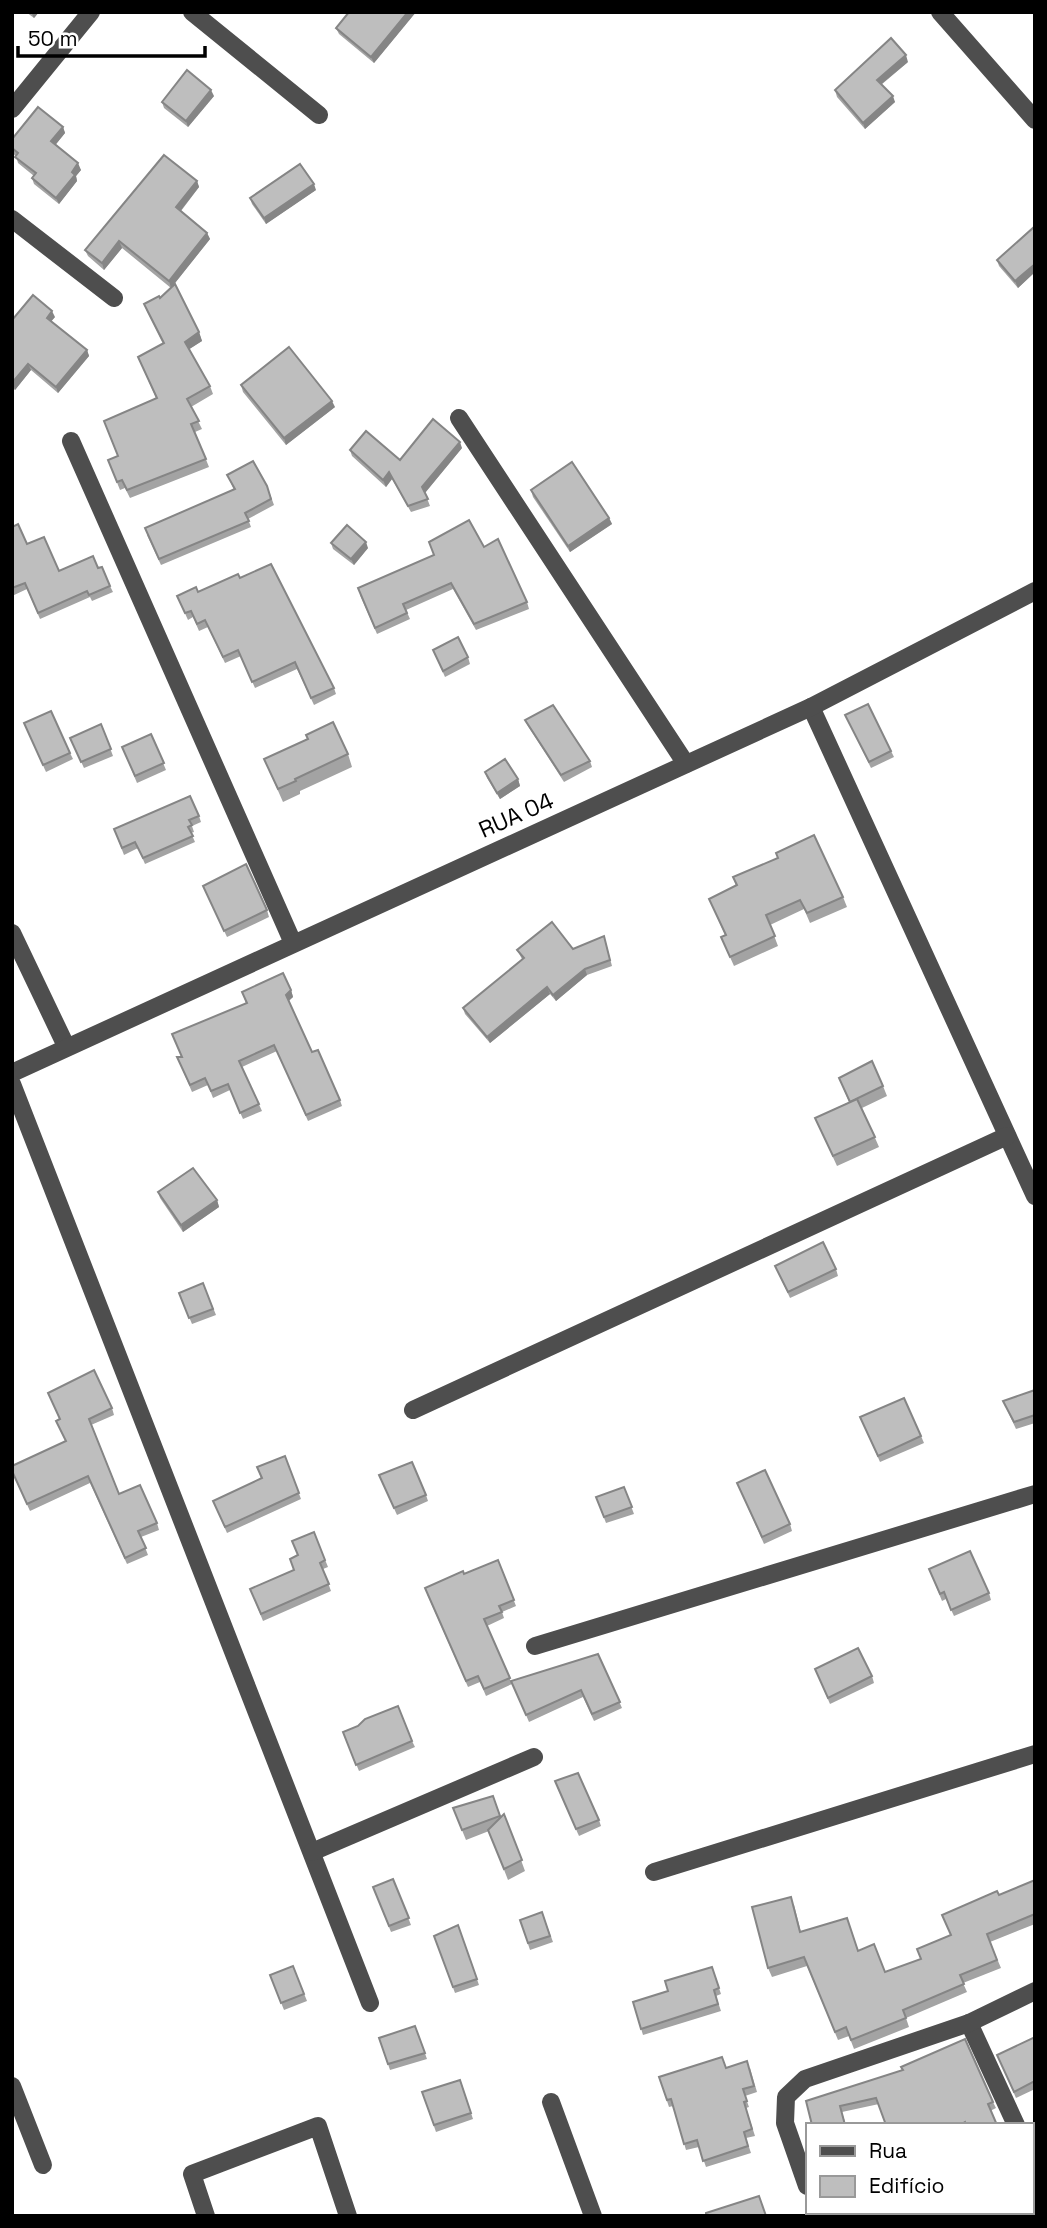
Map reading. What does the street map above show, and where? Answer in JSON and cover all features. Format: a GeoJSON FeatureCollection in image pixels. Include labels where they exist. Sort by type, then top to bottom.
{"type":"FeatureCollection","features":[{"type":"Feature","properties":{"kind":"street"},"geometry":{"type":"LineString","coordinates":[[12,109],[91,12]]}},
{"type":"Feature","properties":{"kind":"street"},"geometry":{"type":"LineString","coordinates":[[192,12],[319,115]]}},
{"type":"Feature","properties":{"kind":"street"},"geometry":{"type":"LineString","coordinates":[[940,12],[1035,120]]}},
{"type":"Feature","properties":{"kind":"street"},"geometry":{"type":"LineString","coordinates":[[12,219],[114,298]]}},
{"type":"Feature","properties":{"kind":"street"},"geometry":{"type":"LineString","coordinates":[[459,418],[686,764]]}},
{"type":"Feature","properties":{"kind":"street"},"geometry":{"type":"LineString","coordinates":[[71,442],[293,943]]}},
{"type":"Feature","properties":{"kind":"street","name":"RUA 04"},"geometry":{"type":"LineString","coordinates":[[12,1073],[811,707],[1035,591]]}},
{"type":"Feature","properties":{"kind":"street"},"geometry":{"type":"LineString","coordinates":[[811,707],[1035,1196]]}},
{"type":"Feature","properties":{"kind":"street"},"geometry":{"type":"LineString","coordinates":[[12,933],[66,1046]]}},
{"type":"Feature","properties":{"kind":"street"},"geometry":{"type":"LineString","coordinates":[[12,1084],[370,2003]]}},
{"type":"Feature","properties":{"kind":"street"},"geometry":{"type":"LineString","coordinates":[[413,1410],[1007,1136]]}},
{"type":"Feature","properties":{"kind":"street"},"geometry":{"type":"LineString","coordinates":[[535,1646],[1035,1494]]}},
{"type":"Feature","properties":{"kind":"street"},"geometry":{"type":"LineString","coordinates":[[654,1872],[1035,1754]]}},
{"type":"Feature","properties":{"kind":"street"},"geometry":{"type":"LineString","coordinates":[[312,1852],[534,1757]]}},
{"type":"Feature","properties":{"kind":"street"},"geometry":{"type":"LineString","coordinates":[[806,2183],[785,2123],[786,2097],[805,2079],[969,2023],[1035,1991]]}},
{"type":"Feature","properties":{"kind":"street"},"geometry":{"type":"LineString","coordinates":[[969,2023],[1015,2123]]}},
{"type":"Feature","properties":{"kind":"street"},"geometry":{"type":"LineString","coordinates":[[12,2087],[43,2165]]}},
{"type":"Feature","properties":{"kind":"street"},"geometry":{"type":"LineString","coordinates":[[551,2102],[593,2216]]}},
{"type":"Feature","properties":{"kind":"street"},"geometry":{"type":"LineString","coordinates":[[206,2216],[192,2174],[318,2126],[348,2216]]}},
{"type":"Feature","properties":{"kind":"building"},"geometry":{"type":"Polygon","coordinates":[[[349,12],[408,12],[371,57],[336,28],[349,12]]]}},
{"type":"Feature","properties":{"kind":"building"},"geometry":{"type":"Polygon","coordinates":[[[891,38],[906,55],[877,80],[893,96],[863,123],[835,90],[891,38]]]}},
{"type":"Feature","properties":{"kind":"building"},"geometry":{"type":"Polygon","coordinates":[[[187,70],[211,90],[186,121],[162,102],[187,70]]]}},
{"type":"Feature","properties":{"kind":"building"},"geometry":{"type":"Polygon","coordinates":[[[38,107],[63,127],[51,141],[78,163],[72,172],[75,175],[56,198],[32,178],[36,173],[15,157],[18,153],[12,148],[12,139],[38,107]]]}},
{"type":"Feature","properties":{"kind":"building"},"geometry":{"type":"Polygon","coordinates":[[[164,155],[197,181],[176,207],[207,233],[169,281],[119,241],[102,263],[85,250],[164,155]]]}},
{"type":"Feature","properties":{"kind":"building"},"geometry":{"type":"Polygon","coordinates":[[[300,164],[314,184],[264,218],[250,198],[300,164]]]}},
{"type":"Feature","properties":{"kind":"building"},"geometry":{"type":"Polygon","coordinates":[[[1034,227],[1035,264],[1015,281],[997,260],[1034,227]]]}},
{"type":"Feature","properties":{"kind":"building"},"geometry":{"type":"Polygon","coordinates":[[[175,284],[199,332],[185,342],[210,386],[187,399],[199,421],[191,424],[206,459],[127,490],[122,480],[117,482],[108,460],[118,456],[104,421],[157,398],[138,357],[164,343],[144,304],[159,296],[160,298],[175,284]]]}},
{"type":"Feature","properties":{"kind":"building"},"geometry":{"type":"Polygon","coordinates":[[[33,295],[52,311],[47,318],[87,350],[56,387],[28,364],[12,383],[12,320],[33,295]]]}},
{"type":"Feature","properties":{"kind":"building"},"geometry":{"type":"Polygon","coordinates":[[[289,347],[332,401],[284,438],[241,385],[289,347]]]}},
{"type":"Feature","properties":{"kind":"building"},"geometry":{"type":"Polygon","coordinates":[[[433,419],[460,442],[422,487],[428,499],[408,506],[389,472],[383,480],[350,450],[366,431],[400,460],[433,419]]]}},
{"type":"Feature","properties":{"kind":"building"},"geometry":{"type":"Polygon","coordinates":[[[253,461],[271,499],[245,513],[249,521],[159,559],[145,528],[235,489],[227,475],[253,461]]]}},
{"type":"Feature","properties":{"kind":"building"},"geometry":{"type":"Polygon","coordinates":[[[572,462],[609,518],[568,546],[531,490],[572,462]]]}},
{"type":"Feature","properties":{"kind":"building"},"geometry":{"type":"Polygon","coordinates":[[[469,520],[484,547],[498,539],[527,602],[474,624],[451,583],[403,604],[407,613],[375,628],[358,588],[434,555],[429,542],[469,520]]]}},
{"type":"Feature","properties":{"kind":"building"},"geometry":{"type":"Polygon","coordinates":[[[18,524],[27,544],[44,537],[59,571],[93,556],[98,568],[102,567],[110,586],[89,595],[87,591],[38,613],[25,583],[12,588],[12,527],[18,524]]]}},
{"type":"Feature","properties":{"kind":"building"},"geometry":{"type":"Polygon","coordinates":[[[347,525],[366,542],[351,559],[331,543],[347,525]]]}},
{"type":"Feature","properties":{"kind":"building"},"geometry":{"type":"Polygon","coordinates":[[[271,564],[334,688],[311,698],[295,662],[252,682],[238,650],[223,657],[205,620],[197,624],[191,611],[185,613],[177,596],[196,587],[198,592],[238,574],[240,578],[271,564]]]}},
{"type":"Feature","properties":{"kind":"building"},"geometry":{"type":"Polygon","coordinates":[[[458,637],[468,657],[443,671],[433,650],[458,637]]]}},
{"type":"Feature","properties":{"kind":"building"},"geometry":{"type":"Polygon","coordinates":[[[868,704],[891,751],[869,762],[845,715],[868,704]]]}},
{"type":"Feature","properties":{"kind":"building"},"geometry":{"type":"Polygon","coordinates":[[[553,705],[590,761],[561,775],[525,720],[553,705]]]}},
{"type":"Feature","properties":{"kind":"building"},"geometry":{"type":"Polygon","coordinates":[[[51,711],[70,753],[43,765],[24,723],[51,711]]]}},
{"type":"Feature","properties":{"kind":"building"},"geometry":{"type":"Polygon","coordinates":[[[333,722],[348,754],[278,789],[264,759],[308,739],[306,735],[333,722]]]}},
{"type":"Feature","properties":{"kind":"building"},"geometry":{"type":"Polygon","coordinates":[[[101,724],[111,749],[81,762],[70,738],[101,724]]]}},
{"type":"Feature","properties":{"kind":"building"},"geometry":{"type":"Polygon","coordinates":[[[151,734],[164,763],[135,776],[122,747],[151,734]]]}},
{"type":"Feature","properties":{"kind":"building"},"geometry":{"type":"Polygon","coordinates":[[[505,759],[518,779],[497,793],[485,772],[505,759]]]}},
{"type":"Feature","properties":{"kind":"building"},"geometry":{"type":"Polygon","coordinates":[[[190,796],[199,816],[189,820],[192,825],[188,827],[193,836],[143,858],[135,842],[122,848],[114,829],[190,796]]]}},
{"type":"Feature","properties":{"kind":"building"},"geometry":{"type":"Polygon","coordinates":[[[814,835],[843,897],[807,913],[800,900],[766,915],[775,936],[730,957],[721,937],[726,935],[709,899],[737,885],[733,877],[778,858],[776,853],[814,835]]]}},
{"type":"Feature","properties":{"kind":"building"},"geometry":{"type":"Polygon","coordinates":[[[246,864],[267,910],[224,931],[203,886],[246,864]]]}},
{"type":"Feature","properties":{"kind":"building"},"geometry":{"type":"Polygon","coordinates":[[[552,922],[573,949],[604,936],[610,960],[585,969],[553,995],[547,987],[487,1037],[463,1008],[524,958],[517,950],[552,922]]]}},
{"type":"Feature","properties":{"kind":"building"},"geometry":{"type":"Polygon","coordinates":[[[283,973],[291,990],[286,995],[312,1052],[318,1050],[340,1100],[306,1115],[274,1045],[239,1061],[259,1104],[240,1113],[228,1084],[211,1091],[205,1078],[190,1085],[177,1057],[182,1057],[172,1034],[247,1003],[242,992],[283,973]]]}},
{"type":"Feature","properties":{"kind":"building"},"geometry":{"type":"Polygon","coordinates":[[[872,1061],[883,1086],[850,1102],[839,1078],[872,1061]]]}},
{"type":"Feature","properties":{"kind":"building"},"geometry":{"type":"Polygon","coordinates":[[[857,1099],[875,1137],[833,1156],[815,1118],[857,1099]]]}},
{"type":"Feature","properties":{"kind":"building"},"geometry":{"type":"Polygon","coordinates":[[[193,1168],[217,1200],[181,1225],[158,1192],[193,1168]]]}},
{"type":"Feature","properties":{"kind":"building"},"geometry":{"type":"Polygon","coordinates":[[[823,1242],[836,1269],[788,1292],[775,1266],[823,1242]]]}},
{"type":"Feature","properties":{"kind":"building"},"geometry":{"type":"Polygon","coordinates":[[[203,1283],[213,1309],[189,1318],[179,1293],[203,1283]]]}},
{"type":"Feature","properties":{"kind":"building"},"geometry":{"type":"Polygon","coordinates":[[[94,1370],[112,1408],[89,1419],[119,1494],[140,1485],[157,1523],[138,1531],[146,1548],[125,1558],[88,1476],[27,1504],[12,1471],[12,1466],[66,1441],[56,1421],[60,1419],[48,1393],[94,1370]]]}},
{"type":"Feature","properties":{"kind":"building"},"geometry":{"type":"Polygon","coordinates":[[[1035,1390],[1035,1415],[1014,1422],[1003,1401],[1035,1390]]]}},
{"type":"Feature","properties":{"kind":"building"},"geometry":{"type":"Polygon","coordinates":[[[904,1398],[921,1436],[878,1456],[860,1417],[904,1398]]]}},
{"type":"Feature","properties":{"kind":"building"},"geometry":{"type":"Polygon","coordinates":[[[285,1456],[299,1493],[225,1527],[213,1501],[262,1478],[257,1467],[285,1456]]]}},
{"type":"Feature","properties":{"kind":"building"},"geometry":{"type":"Polygon","coordinates":[[[412,1462],[426,1495],[394,1508],[379,1475],[412,1462]]]}},
{"type":"Feature","properties":{"kind":"building"},"geometry":{"type":"Polygon","coordinates":[[[765,1470],[790,1524],[762,1537],[737,1483],[765,1470]]]}},
{"type":"Feature","properties":{"kind":"building"},"geometry":{"type":"Polygon","coordinates":[[[624,1487],[632,1507],[604,1517],[596,1497],[624,1487]]]}},
{"type":"Feature","properties":{"kind":"building"},"geometry":{"type":"Polygon","coordinates":[[[314,1532],[325,1560],[320,1563],[329,1584],[261,1614],[250,1589],[294,1570],[290,1559],[298,1555],[292,1541],[314,1532]]]}},
{"type":"Feature","properties":{"kind":"building"},"geometry":{"type":"Polygon","coordinates":[[[970,1551],[989,1593],[951,1610],[944,1592],[940,1594],[929,1569],[970,1551]]]}},
{"type":"Feature","properties":{"kind":"building"},"geometry":{"type":"Polygon","coordinates":[[[498,1560],[514,1600],[499,1606],[502,1612],[484,1619],[510,1678],[484,1689],[478,1676],[466,1681],[425,1588],[463,1571],[464,1574],[498,1560]]]}},
{"type":"Feature","properties":{"kind":"building"},"geometry":{"type":"Polygon","coordinates":[[[858,1648],[872,1676],[828,1698],[815,1669],[858,1648]]]}},
{"type":"Feature","properties":{"kind":"building"},"geometry":{"type":"Polygon","coordinates":[[[598,1654],[620,1702],[592,1714],[581,1690],[526,1715],[511,1681],[598,1654]]]}},
{"type":"Feature","properties":{"kind":"building"},"geometry":{"type":"Polygon","coordinates":[[[398,1706],[412,1741],[356,1765],[343,1732],[358,1726],[365,1719],[398,1706]]]}},
{"type":"Feature","properties":{"kind":"building"},"geometry":{"type":"Polygon","coordinates":[[[578,1773],[599,1820],[576,1829],[555,1781],[578,1773]]]}},
{"type":"Feature","properties":{"kind":"building"},"geometry":{"type":"Polygon","coordinates":[[[493,1796],[500,1816],[462,1830],[453,1808],[493,1796]]]}},
{"type":"Feature","properties":{"kind":"building"},"geometry":{"type":"Polygon","coordinates":[[[504,1814],[522,1860],[504,1869],[488,1830],[504,1814]]]}},
{"type":"Feature","properties":{"kind":"building"},"geometry":{"type":"Polygon","coordinates":[[[393,1879],[409,1918],[389,1926],[373,1887],[393,1879]]]}},
{"type":"Feature","properties":{"kind":"building"},"geometry":{"type":"Polygon","coordinates":[[[1035,1880],[1035,1914],[987,1934],[997,1960],[960,1975],[964,1984],[903,2010],[906,2018],[851,2040],[846,2027],[835,2032],[804,1957],[768,1968],[752,1907],[791,1897],[800,1932],[847,1918],[858,1951],[874,1944],[885,1972],[921,1959],[917,1949],[951,1935],[942,1915],[997,1891],[999,1895],[1035,1880]]]}},
{"type":"Feature","properties":{"kind":"building"},"geometry":{"type":"Polygon","coordinates":[[[542,1912],[550,1936],[528,1943],[520,1920],[542,1912]]]}},
{"type":"Feature","properties":{"kind":"building"},"geometry":{"type":"Polygon","coordinates":[[[458,1925],[477,1979],[453,1987],[434,1936],[458,1925]]]}},
{"type":"Feature","properties":{"kind":"building"},"geometry":{"type":"Polygon","coordinates":[[[293,1966],[304,1994],[281,2003],[270,1975],[293,1966]]]}},
{"type":"Feature","properties":{"kind":"building"},"geometry":{"type":"Polygon","coordinates":[[[712,1967],[719,1988],[714,1990],[718,2004],[641,2029],[633,2002],[668,1991],[665,1981],[712,1967]]]}},
{"type":"Feature","properties":{"kind":"building"},"geometry":{"type":"Polygon","coordinates":[[[415,2026],[425,2053],[388,2064],[379,2038],[415,2026]]]}},
{"type":"Feature","properties":{"kind":"building"},"geometry":{"type":"Polygon","coordinates":[[[1035,2037],[1035,2081],[1014,2092],[997,2055],[1035,2037]]]}},
{"type":"Feature","properties":{"kind":"building"},"geometry":{"type":"Polygon","coordinates":[[[965,2039],[993,2102],[988,2104],[996,2123],[885,2123],[876,2098],[840,2106],[844,2123],[812,2123],[806,2101],[903,2070],[901,2067],[965,2039]]]}},
{"type":"Feature","properties":{"kind":"building"},"geometry":{"type":"Polygon","coordinates":[[[722,2057],[726,2068],[747,2061],[754,2086],[743,2089],[752,2129],[744,2132],[748,2146],[703,2161],[697,2140],[684,2144],[671,2099],[667,2100],[659,2077],[722,2057]]]}},
{"type":"Feature","properties":{"kind":"building"},"geometry":{"type":"Polygon","coordinates":[[[460,2080],[471,2113],[434,2125],[422,2092],[460,2080]]]}},
{"type":"Feature","properties":{"kind":"building"},"geometry":{"type":"Polygon","coordinates":[[[759,2196],[766,2216],[706,2216],[706,2213],[759,2196]]]}}]}
